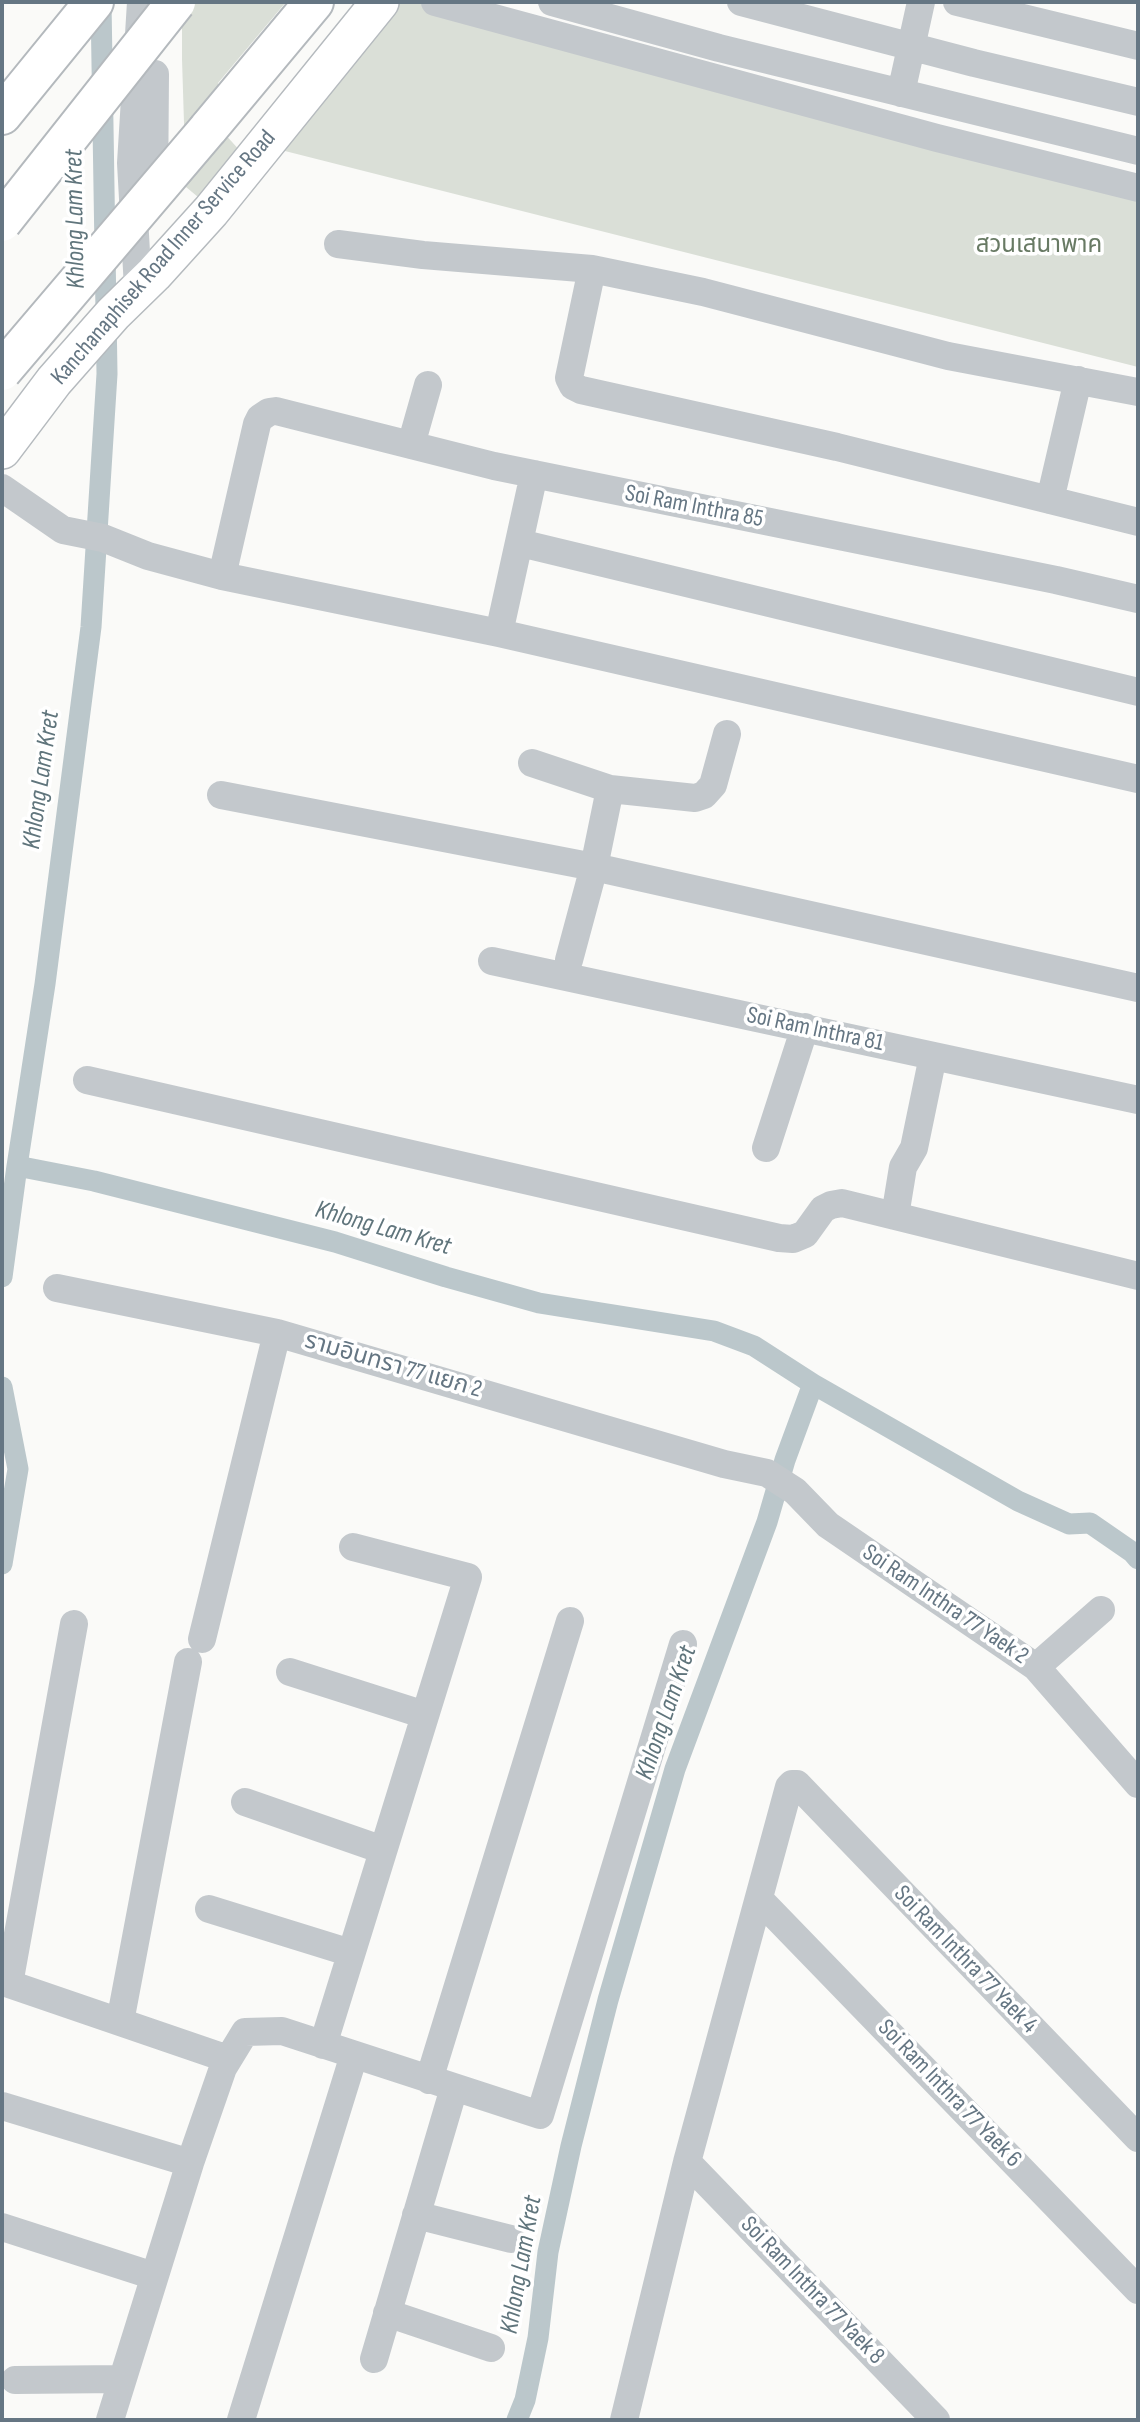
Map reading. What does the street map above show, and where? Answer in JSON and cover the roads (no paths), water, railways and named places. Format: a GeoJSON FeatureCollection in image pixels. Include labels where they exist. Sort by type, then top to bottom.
{"type":"FeatureCollection","features":[{"type":"Feature","properties":{"kind":"highway"},"geometry":{"type":"LineString","coordinates":[[2,115],[94,2]]}},
{"type":"Feature","properties":{"kind":"highway"},"geometry":{"type":"LineString","coordinates":[[2,222],[176,2]]}},
{"type":"Feature","properties":{"kind":"highway"},"geometry":{"type":"LineString","coordinates":[[2,371],[314,2]]}},
{"type":"Feature","properties":{"kind":"main road","name":"Kanchanaphisek Road Inner Service Road"},"geometry":{"type":"LineString","coordinates":[[2,450],[54,382],[113,314],[211,211],[380,2]]}},
{"type":"Feature","properties":{"kind":"street"},"geometry":{"type":"LineString","coordinates":[[141,2],[131,163],[146,281]]}},
{"type":"Feature","properties":{"kind":"street"},"geometry":{"type":"LineString","coordinates":[[146,281],[160,2]]}},
{"type":"Feature","properties":{"kind":"street"},"geometry":{"type":"LineString","coordinates":[[435,2],[937,138],[1138,188]]}},
{"type":"Feature","properties":{"kind":"street"},"geometry":{"type":"LineString","coordinates":[[552,2],[719,48],[1138,150]]}},
{"type":"Feature","properties":{"kind":"street"},"geometry":{"type":"LineString","coordinates":[[741,2],[1138,102]]}},
{"type":"Feature","properties":{"kind":"street"},"geometry":{"type":"LineString","coordinates":[[901,93],[921,2]]}},
{"type":"Feature","properties":{"kind":"street"},"geometry":{"type":"LineString","coordinates":[[957,2],[1138,46]]}},
{"type":"Feature","properties":{"kind":"street"},"geometry":{"type":"LineString","coordinates":[[338,244],[423,255],[592,269],[703,292],[948,356],[1138,392]]}},
{"type":"Feature","properties":{"kind":"street"},"geometry":{"type":"LineString","coordinates":[[592,269],[569,378],[573,386],[581,390],[837,447],[1138,523]]}},
{"type":"Feature","properties":{"kind":"street"},"geometry":{"type":"LineString","coordinates":[[1051,500],[1078,380]]}},
{"type":"Feature","properties":{"kind":"street"},"geometry":{"type":"LineString","coordinates":[[411,445],[428,384]]}},
{"type":"Feature","properties":{"kind":"street","name":"Soi Ram Inthra 85"},"geometry":{"type":"LineString","coordinates":[[222,576],[257,424],[260,418],[276,411],[534,474],[1138,599]]}},
{"type":"Feature","properties":{"kind":"street"},"geometry":{"type":"LineString","coordinates":[[499,634],[534,474]]}},
{"type":"Feature","properties":{"kind":"street"},"geometry":{"type":"LineString","coordinates":[[2,488],[63,530],[103,538],[148,556],[222,576],[499,634],[1138,779]]}},
{"type":"Feature","properties":{"kind":"street"},"geometry":{"type":"LineString","coordinates":[[520,543],[1138,692]]}},
{"type":"Feature","properties":{"kind":"street"},"geometry":{"type":"LineString","coordinates":[[533,762],[610,789],[695,799],[704,795],[713,785],[727,734]]}},
{"type":"Feature","properties":{"kind":"street"},"geometry":{"type":"LineString","coordinates":[[569,960],[594,867],[610,789]]}},
{"type":"Feature","properties":{"kind":"street"},"geometry":{"type":"LineString","coordinates":[[221,795],[594,867],[1138,988]]}},
{"type":"Feature","properties":{"kind":"street","name":"Soi Ram Inthra 81"},"geometry":{"type":"LineString","coordinates":[[492,961],[1138,1100]]}},
{"type":"Feature","properties":{"kind":"street"},"geometry":{"type":"LineString","coordinates":[[766,1148],[806,1027]]}},
{"type":"Feature","properties":{"kind":"street"},"geometry":{"type":"LineString","coordinates":[[895,1216],[903,1167],[914,1148],[933,1056]]}},
{"type":"Feature","properties":{"kind":"street"},"geometry":{"type":"LineString","coordinates":[[87,1080],[779,1238],[793,1239],[805,1234],[823,1209],[842,1203],[1138,1276]]}},
{"type":"Feature","properties":{"kind":"street","name":"รามอินทรา 77 แยก 2"},"geometry":{"type":"LineString","coordinates":[[57,1288],[277,1333],[724,1464],[767,1473]]}},
{"type":"Feature","properties":{"kind":"street"},"geometry":{"type":"LineString","coordinates":[[120,2022],[195,1650],[277,1333]]}},
{"type":"Feature","properties":{"kind":"street","name":"Soi Ram Inthra 77 Yaek 2"},"geometry":{"type":"LineString","coordinates":[[767,1473],[795,1490],[828,1525],[1036,1667],[1138,1784]]}},
{"type":"Feature","properties":{"kind":"street"},"geometry":{"type":"LineString","coordinates":[[323,2045],[468,1577],[353,1547]]}},
{"type":"Feature","properties":{"kind":"street"},"geometry":{"type":"LineString","coordinates":[[1036,1667],[1101,1610]]}},
{"type":"Feature","properties":{"kind":"street"},"geometry":{"type":"LineString","coordinates":[[374,2359],[416,2215],[442,2084],[570,1621]]}},
{"type":"Feature","properties":{"kind":"street"},"geometry":{"type":"LineString","coordinates":[[74,1624],[9,1984],[229,2060]]}},
{"type":"Feature","properties":{"kind":"street"},"geometry":{"type":"LineString","coordinates":[[110,2420],[190,2163],[223,2068],[244,2032],[282,2031],[540,2115],[683,1644]]}},
{"type":"Feature","properties":{"kind":"street"},"geometry":{"type":"LineString","coordinates":[[290,1672],[425,1715]]}},
{"type":"Feature","properties":{"kind":"street","name":"Soi Ram Inthra 77 Yaek 4"},"geometry":{"type":"LineString","coordinates":[[760,1899],[792,1784],[797,1784],[1138,2138]]}},
{"type":"Feature","properties":{"kind":"street"},"geometry":{"type":"LineString","coordinates":[[245,1802],[383,1850]]}},
{"type":"Feature","properties":{"kind":"street"},"geometry":{"type":"LineString","coordinates":[[624,2420],[687,2162],[760,1899]]}},
{"type":"Feature","properties":{"kind":"street","name":"Soi Ram Inthra 77 Yaek 6"},"geometry":{"type":"LineString","coordinates":[[760,1899],[1138,2290]]}},
{"type":"Feature","properties":{"kind":"street"},"geometry":{"type":"LineString","coordinates":[[209,1909],[351,1954]]}},
{"type":"Feature","properties":{"kind":"street"},"geometry":{"type":"LineString","coordinates":[[241,2420],[354,2055]]}},
{"type":"Feature","properties":{"kind":"street"},"geometry":{"type":"LineString","coordinates":[[2,2106],[190,2163]]}},
{"type":"Feature","properties":{"kind":"street","name":"Soi Ram Inthra 77 Yaek 8"},"geometry":{"type":"LineString","coordinates":[[687,2162],[936,2420]]}},
{"type":"Feature","properties":{"kind":"street"},"geometry":{"type":"LineString","coordinates":[[416,2215],[511,2239]]}},
{"type":"Feature","properties":{"kind":"street"},"geometry":{"type":"LineString","coordinates":[[2,2227],[154,2276]]}},
{"type":"Feature","properties":{"kind":"street"},"geometry":{"type":"LineString","coordinates":[[387,2313],[491,2348]]}},
{"type":"Feature","properties":{"kind":"street"},"geometry":{"type":"LineString","coordinates":[[6,2380],[122,2379]]}},
{"type":"Feature","properties":{"kind":"waterway","name":"Khlong Lam Kret"},"geometry":{"type":"LineString","coordinates":[[101,2],[107,374],[91,627],[45,984],[17,1166],[94,1181],[335,1242],[539,1303],[714,1331],[754,1346],[813,1384],[785,1460],[767,1522],[675,1769],[608,2000],[571,2146],[548,2252],[538,2338],[525,2400],[517,2420]]}},
{"type":"Feature","properties":{"kind":"waterway"},"geometry":{"type":"LineString","coordinates":[[2,1277],[17,1166]]}},
{"type":"Feature","properties":{"kind":"waterway"},"geometry":{"type":"LineString","coordinates":[[813,1384],[1018,1501],[1069,1524],[1090,1523],[1138,1559]]}},
{"type":"Feature","properties":{"kind":"waterway"},"geometry":{"type":"LineString","coordinates":[[2,1387],[18,1469],[2,1564]]}},
{"type":"Feature","properties":{"kind":"park label","name":"สวนเสนาพาค"},"geometry":{"type":"Point","coordinates":[1039,246]}}]}
